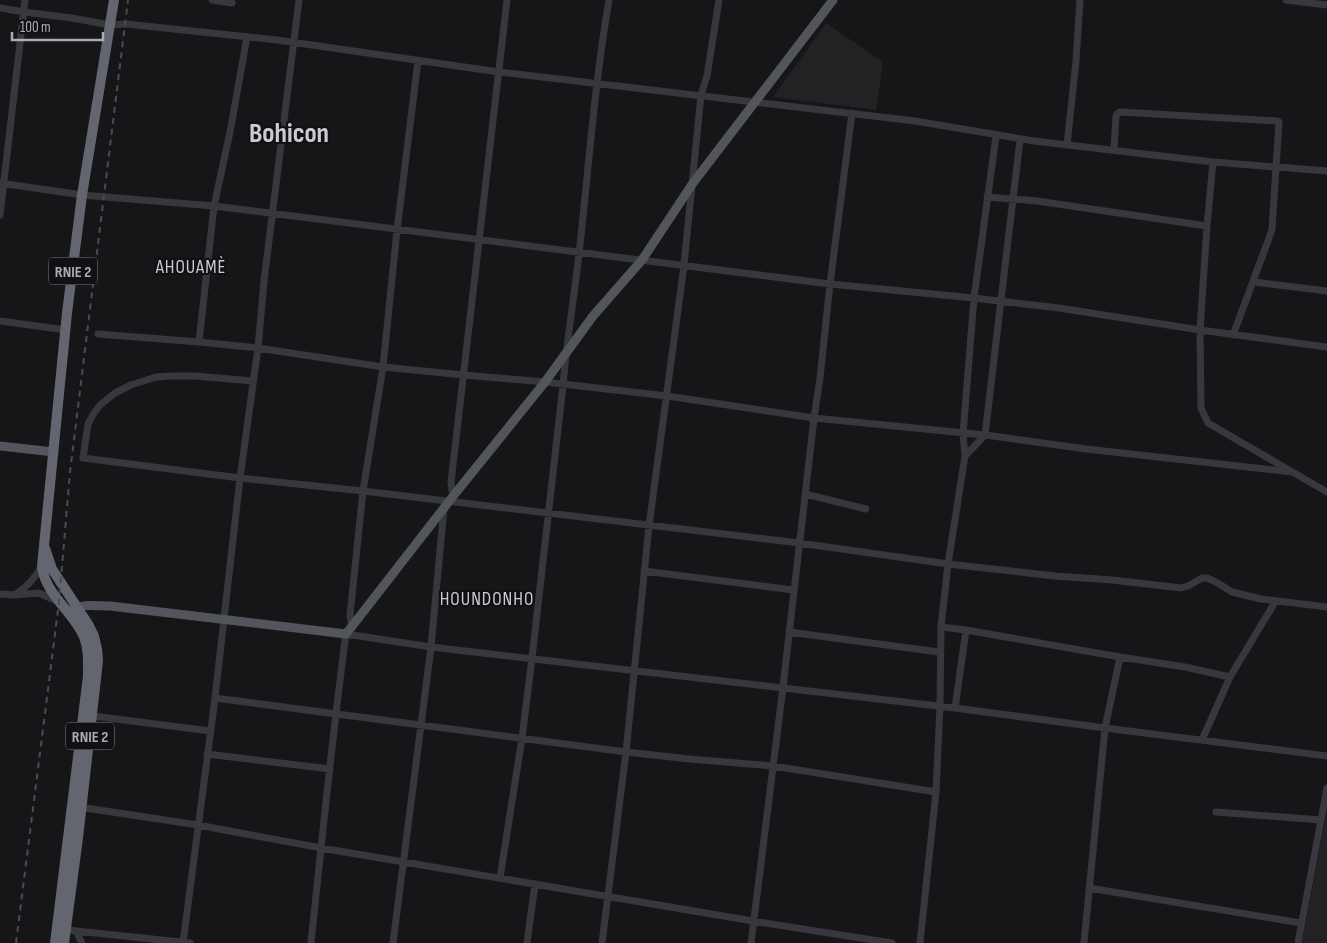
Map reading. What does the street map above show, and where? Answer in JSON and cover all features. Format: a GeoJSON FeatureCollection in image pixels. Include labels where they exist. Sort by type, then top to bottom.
{"type":"FeatureCollection","features":[{"type":"Feature","properties":{"kind":"highway","name":"RNIE 2"},"geometry":{"type":"LineString","coordinates":[[64,943],[88,661],[87,650],[80,628],[42,574],[43,543],[82,195],[114,0]]}},
{"type":"Feature","properties":{"kind":"highway","name":"RNIE 2"},"geometry":{"type":"LineString","coordinates":[[43,543],[52,569],[88,624],[98,649],[98,674],[93,716],[77,807]]}},
{"type":"Feature","properties":{"kind":"highway","name":"RNIE 2"},"geometry":{"type":"LineString","coordinates":[[55,943],[66,929]]}},
{"type":"Feature","properties":{"kind":"main road"},"geometry":{"type":"LineString","coordinates":[[67,612],[77,606],[110,606],[223,619],[349,630],[545,382],[593,316],[642,260],[693,183],[833,0]]}},
{"type":"Feature","properties":{"kind":"main road"},"geometry":{"type":"LineString","coordinates":[[0,446],[54,452]]}},
{"type":"Feature","properties":{"kind":"street"},"geometry":{"type":"LineString","coordinates":[[0,215],[2,183],[25,0]]}},
{"type":"Feature","properties":{"kind":"street"},"geometry":{"type":"LineString","coordinates":[[214,0],[232,3]]}},
{"type":"Feature","properties":{"kind":"street"},"geometry":{"type":"LineString","coordinates":[[66,929],[186,943],[198,825],[240,478],[258,348],[272,213],[299,0]]}},
{"type":"Feature","properties":{"kind":"street"},"geometry":{"type":"LineString","coordinates":[[393,943],[452,490],[451,482],[507,0]]}},
{"type":"Feature","properties":{"kind":"street"},"geometry":{"type":"LineString","coordinates":[[500,878],[522,738],[532,658],[597,83],[609,0]]}},
{"type":"Feature","properties":{"kind":"street"},"geometry":{"type":"LineString","coordinates":[[602,943],[626,752],[649,526],[684,265],[701,96],[707,76],[719,0]]}},
{"type":"Feature","properties":{"kind":"street"},"geometry":{"type":"LineString","coordinates":[[1067,145],[1080,0]]}},
{"type":"Feature","properties":{"kind":"street"},"geometry":{"type":"LineString","coordinates":[[1286,0],[1327,5]]}},
{"type":"Feature","properties":{"kind":"street"},"geometry":{"type":"LineString","coordinates":[[0,8],[110,25],[126,24],[247,37],[499,72],[852,113],[1020,140],[1213,162],[1327,171]]}},
{"type":"Feature","properties":{"kind":"street"},"geometry":{"type":"LineString","coordinates":[[199,342],[214,206],[230,132],[247,37]]}},
{"type":"Feature","properties":{"kind":"street"},"geometry":{"type":"LineString","coordinates":[[311,943],[335,715],[349,630],[363,491],[383,367],[397,230],[418,61]]}},
{"type":"Feature","properties":{"kind":"street"},"geometry":{"type":"LineString","coordinates":[[1114,150],[1116,116],[1120,112],[1277,121],[1280,124],[1272,229],[1233,335]]}},
{"type":"Feature","properties":{"kind":"street"},"geometry":{"type":"LineString","coordinates":[[751,943],[852,113]]}},
{"type":"Feature","properties":{"kind":"street"},"geometry":{"type":"LineString","coordinates":[[920,943],[936,792],[940,706],[940,627],[965,456],[963,434],[974,298],[996,136]]}},
{"type":"Feature","properties":{"kind":"street"},"geometry":{"type":"LineString","coordinates":[[965,456],[985,435],[1020,140]]}},
{"type":"Feature","properties":{"kind":"street"},"geometry":{"type":"LineString","coordinates":[[1213,162],[1200,330],[1201,408],[1208,423],[1327,492]]}},
{"type":"Feature","properties":{"kind":"street"},"geometry":{"type":"LineString","coordinates":[[2,183],[82,195],[272,213],[830,284],[1059,308],[1233,335],[1327,347]]}},
{"type":"Feature","properties":{"kind":"street"},"geometry":{"type":"LineString","coordinates":[[987,197],[1054,204],[1207,226]]}},
{"type":"Feature","properties":{"kind":"street"},"geometry":{"type":"LineString","coordinates":[[1254,282],[1327,291]]}},
{"type":"Feature","properties":{"kind":"street"},"geometry":{"type":"LineString","coordinates":[[0,321],[66,330]]}},
{"type":"Feature","properties":{"kind":"street"},"geometry":{"type":"LineString","coordinates":[[98,334],[258,348],[383,367],[545,382],[667,396],[814,418],[985,435],[1086,449],[1292,472]]}},
{"type":"Feature","properties":{"kind":"street"},"geometry":{"type":"LineString","coordinates":[[253,381],[195,376],[156,376],[115,393],[100,405],[88,424],[84,458],[799,543],[948,564],[1046,575],[1112,580],[1173,588],[1188,586],[1202,578],[1207,578],[1232,592],[1275,602],[1327,607]]}},
{"type":"Feature","properties":{"kind":"street"},"geometry":{"type":"LineString","coordinates":[[805,494],[866,509]]}},
{"type":"Feature","properties":{"kind":"street"},"geometry":{"type":"LineString","coordinates":[[15,594],[35,578],[42,566]]}},
{"type":"Feature","properties":{"kind":"street"},"geometry":{"type":"LineString","coordinates":[[644,571],[793,590]]}},
{"type":"Feature","properties":{"kind":"street"},"geometry":{"type":"LineString","coordinates":[[0,594],[39,593],[60,602]]}},
{"type":"Feature","properties":{"kind":"street"},"geometry":{"type":"LineString","coordinates":[[1202,740],[1230,677],[1275,602]]}},
{"type":"Feature","properties":{"kind":"street"},"geometry":{"type":"LineString","coordinates":[[940,627],[1186,667],[1230,677]]}},
{"type":"Feature","properties":{"kind":"street"},"geometry":{"type":"LineString","coordinates":[[349,630],[431,646],[940,706],[1327,756]]}},
{"type":"Feature","properties":{"kind":"street"},"geometry":{"type":"LineString","coordinates":[[955,708],[966,630]]}},
{"type":"Feature","properties":{"kind":"street"},"geometry":{"type":"LineString","coordinates":[[788,632],[939,652]]}},
{"type":"Feature","properties":{"kind":"street"},"geometry":{"type":"LineString","coordinates":[[1084,943],[1105,728],[1120,657]]}},
{"type":"Feature","properties":{"kind":"street"},"geometry":{"type":"LineString","coordinates":[[214,698],[626,752],[773,766],[936,792]]}},
{"type":"Feature","properties":{"kind":"street"},"geometry":{"type":"LineString","coordinates":[[93,716],[210,731]]}},
{"type":"Feature","properties":{"kind":"street"},"geometry":{"type":"LineString","coordinates":[[207,754],[330,769]]}},
{"type":"Feature","properties":{"kind":"street"},"geometry":{"type":"LineString","coordinates":[[1298,943],[1327,788]]}},
{"type":"Feature","properties":{"kind":"street"},"geometry":{"type":"LineString","coordinates":[[77,807],[198,825],[321,848],[892,943]]}},
{"type":"Feature","properties":{"kind":"street"},"geometry":{"type":"LineString","coordinates":[[1216,812],[1321,820]]}},
{"type":"Feature","properties":{"kind":"street"},"geometry":{"type":"LineString","coordinates":[[527,943],[535,884]]}},
{"type":"Feature","properties":{"kind":"street"},"geometry":{"type":"LineString","coordinates":[[1089,888],[1302,923]]}},
{"type":"Feature","properties":{"kind":"street"},"geometry":{"type":"LineString","coordinates":[[66,929],[82,943]]}},
{"type":"Feature","properties":{"kind":"shaded area"},"geometry":{"type":"Polygon","coordinates":[[[826,23],[883,62],[876,110],[773,97],[826,23]]]}},
{"type":"Feature","properties":{"kind":"shaded area"},"geometry":{"type":"Polygon","coordinates":[[[1327,811],[1327,943],[1302,943],[1327,811]]]}},
{"type":"Feature","properties":{"kind":"railway"},"geometry":{"type":"LineString","coordinates":[[16,943],[59,602],[70,472],[128,0]]}},
{"type":"Feature","properties":{"kind":"district","name":"Bohicon"},"geometry":{"type":"Point","coordinates":[289,132]}},
{"type":"Feature","properties":{"kind":"district","name":"AHOUAMÈ"},"geometry":{"type":"Point","coordinates":[191,266]}},
{"type":"Feature","properties":{"kind":"district","name":"HOUNDONHO"},"geometry":{"type":"Point","coordinates":[487,598]}}]}
